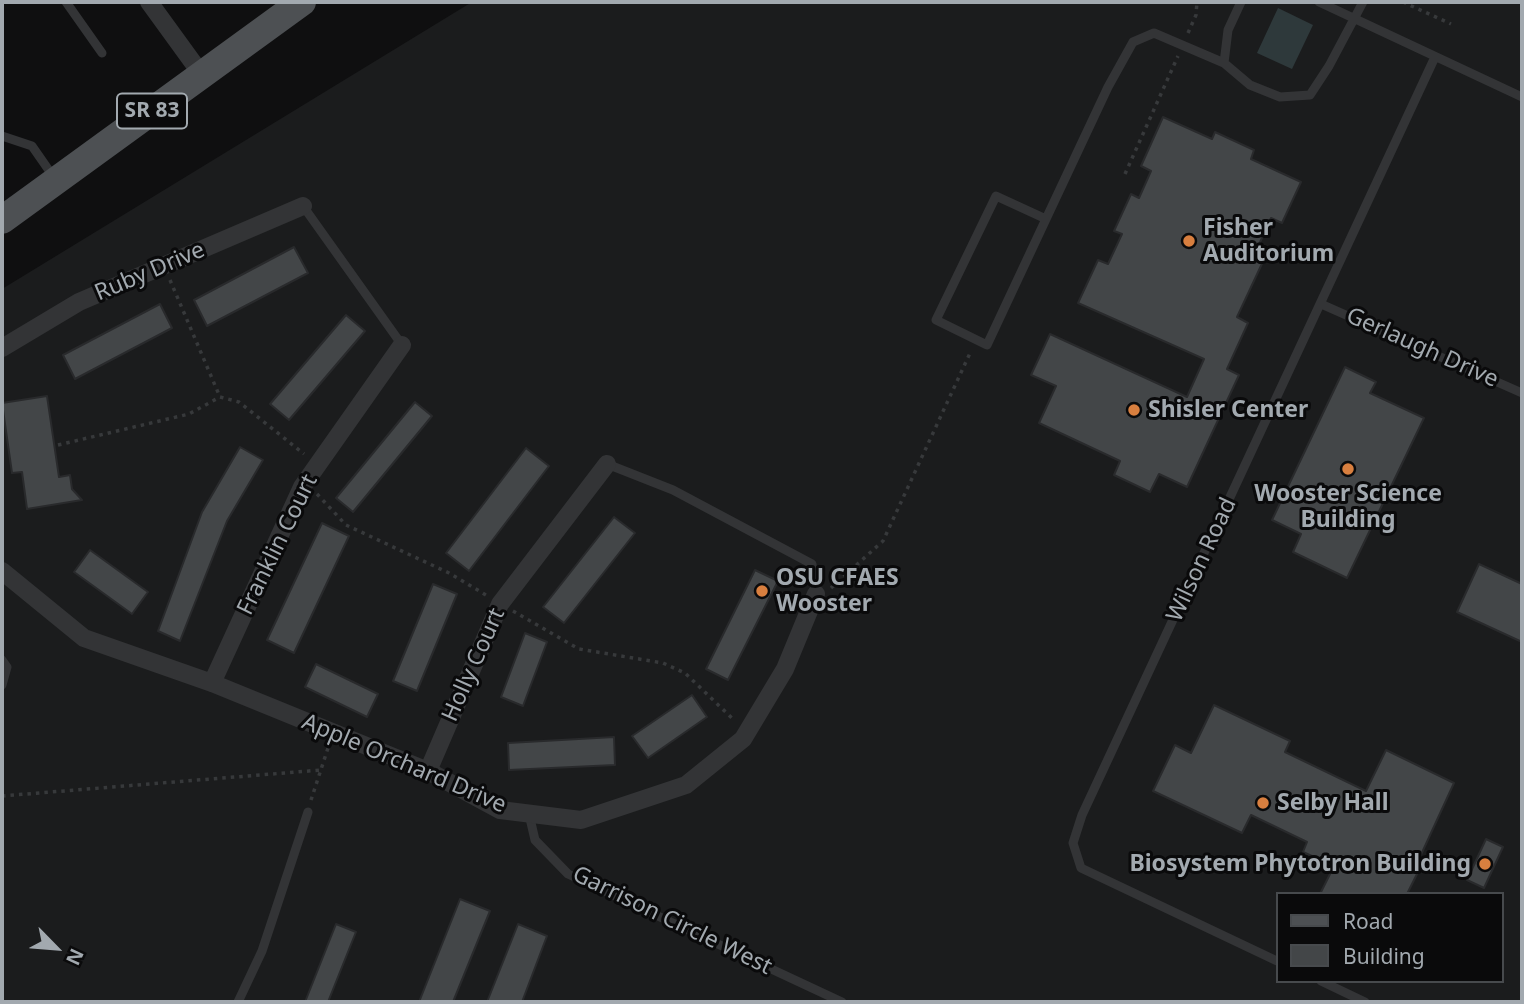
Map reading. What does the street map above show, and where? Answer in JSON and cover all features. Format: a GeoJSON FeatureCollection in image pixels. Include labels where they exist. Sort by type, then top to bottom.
{"type":"FeatureCollection","features":[{"type":"Feature","properties":{"kind":"main road","name":"SR 83"},"geometry":{"type":"LineString","coordinates":[[2,220],[302,2]]}},
{"type":"Feature","properties":{"kind":"street"},"geometry":{"type":"LineString","coordinates":[[149,2],[202,75]]}},
{"type":"Feature","properties":{"kind":"street","name":"Ruby Drive"},"geometry":{"type":"LineString","coordinates":[[2,348],[79,302],[303,206]]}},
{"type":"Feature","properties":{"kind":"street","name":"Franklin Court"},"geometry":{"type":"LineString","coordinates":[[212,683],[308,479],[402,345]]}},
{"type":"Feature","properties":{"kind":"street","name":"Holly Court"},"geometry":{"type":"LineString","coordinates":[[428,771],[500,604],[607,464]]}},
{"type":"Feature","properties":{"kind":"street","name":"Apple Orchard Drive"},"geometry":{"type":"LineString","coordinates":[[2,571],[84,638],[212,683],[428,771],[500,810],[581,820],[686,785],[743,739],[785,669],[816,594]]}},
{"type":"Feature","properties":{"kind":"lane"},"geometry":{"type":"LineString","coordinates":[[66,2],[102,53]]}},
{"type":"Feature","properties":{"kind":"lane"},"geometry":{"type":"LineString","coordinates":[[1224,63],[1228,30],[1241,2]]}},
{"type":"Feature","properties":{"kind":"lane"},"geometry":{"type":"LineString","coordinates":[[1320,2],[1522,97]]}},
{"type":"Feature","properties":{"kind":"lane"},"geometry":{"type":"LineString","coordinates":[[1046,219],[996,196],[936,320],[987,345],[1108,87],[1133,42],[1154,33],[1224,63],[1250,85],[1280,97],[1310,95],[1363,2]]}},
{"type":"Feature","properties":{"kind":"lane","name":"Wilson Road"},"geometry":{"type":"LineString","coordinates":[[1276,961],[1081,869],[1073,843],[1082,815],[1435,57]]}},
{"type":"Feature","properties":{"kind":"lane"},"geometry":{"type":"LineString","coordinates":[[2,136],[32,146],[56,180]]}},
{"type":"Feature","properties":{"kind":"lane"},"geometry":{"type":"LineString","coordinates":[[303,206],[402,345]]}},
{"type":"Feature","properties":{"kind":"lane","name":"Gerlaugh Drive"},"geometry":{"type":"LineString","coordinates":[[1321,304],[1522,393]]}},
{"type":"Feature","properties":{"kind":"lane"},"geometry":{"type":"LineString","coordinates":[[607,464],[673,490],[812,564],[816,594]]}},
{"type":"Feature","properties":{"kind":"lane"},"geometry":{"type":"LineString","coordinates":[[2,660],[6,667],[2,685]]}},
{"type":"Feature","properties":{"kind":"lane"},"geometry":{"type":"LineString","coordinates":[[238,1002],[262,951],[308,812]]}},
{"type":"Feature","properties":{"kind":"lane","name":"Garrison Circle West"},"geometry":{"type":"LineString","coordinates":[[529,814],[535,840],[568,874],[842,1002]]}},
{"type":"Feature","properties":{"kind":"lane"},"geometry":{"type":"LineString","coordinates":[[1325,983],[1365,1002]]}},
{"type":"Feature","properties":{"kind":"path"},"geometry":{"type":"LineString","coordinates":[[1125,174],[1196,15],[1197,2]]}},
{"type":"Feature","properties":{"kind":"path"},"geometry":{"type":"LineString","coordinates":[[1403,2],[1451,24]]}},
{"type":"Feature","properties":{"kind":"path"},"geometry":{"type":"LineString","coordinates":[[164,265],[220,397]]}},
{"type":"Feature","properties":{"kind":"path"},"geometry":{"type":"LineString","coordinates":[[816,594],[836,586],[883,541],[976,340]]}},
{"type":"Feature","properties":{"kind":"path"},"geometry":{"type":"LineString","coordinates":[[58,445],[189,414],[220,397],[239,402],[304,452],[308,479],[321,500],[346,525],[449,573],[579,649],[663,663],[685,673],[738,723],[743,739]]}},
{"type":"Feature","properties":{"kind":"path"},"geometry":{"type":"LineString","coordinates":[[308,812],[333,732]]}},
{"type":"Feature","properties":{"kind":"path"},"geometry":{"type":"LineString","coordinates":[[2,796],[321,770]]}},
{"type":"Feature","properties":{"kind":"shaded area","name":"OSU CFAES Wooster"},"geometry":{"type":"Polygon","coordinates":[[[472,2],[1522,2],[1522,1002],[2,1002],[2,289],[472,2]]]}},
{"type":"Feature","properties":{"kind":"shaded area"},"geometry":{"type":"Polygon","coordinates":[[[1278,8],[1313,25],[1292,69],[1257,53],[1278,8]]]}},
{"type":"Feature","properties":{"kind":"building","name":"Fisher Auditorium"},"geometry":{"type":"Polygon","coordinates":[[[1163,117],[1212,139],[1215,132],[1254,150],[1251,159],[1301,182],[1282,223],[1271,218],[1257,249],[1267,253],[1237,317],[1248,323],[1227,369],[1239,375],[1187,487],[1159,474],[1150,492],[1114,475],[1120,461],[1039,423],[1056,386],[1031,375],[1050,334],[1187,397],[1204,359],[1078,303],[1098,260],[1108,264],[1122,234],[1114,231],[1131,194],[1139,198],[1151,171],[1141,166],[1163,117]]]}},
{"type":"Feature","properties":{"kind":"building"},"geometry":{"type":"Polygon","coordinates":[[[294,247],[308,273],[207,326],[194,300],[294,247]]]}},
{"type":"Feature","properties":{"kind":"building"},"geometry":{"type":"Polygon","coordinates":[[[160,304],[172,328],[75,379],[63,355],[160,304]]]}},
{"type":"Feature","properties":{"kind":"building"},"geometry":{"type":"Polygon","coordinates":[[[346,315],[365,331],[289,420],[270,404],[346,315]]]}},
{"type":"Feature","properties":{"kind":"building","name":"Wooster Science Building"},"geometry":{"type":"Polygon","coordinates":[[[1345,367],[1376,382],[1370,393],[1424,418],[1347,578],[1293,552],[1301,534],[1272,520],[1345,367]]]}},
{"type":"Feature","properties":{"kind":"building"},"geometry":{"type":"Polygon","coordinates":[[[47,396],[59,477],[70,475],[72,489],[82,500],[27,509],[22,472],[12,473],[2,403],[47,396]]]}},
{"type":"Feature","properties":{"kind":"building"},"geometry":{"type":"Polygon","coordinates":[[[415,402],[432,416],[353,512],[336,498],[415,402]]]}},
{"type":"Feature","properties":{"kind":"building"},"geometry":{"type":"Polygon","coordinates":[[[240,447],[263,460],[227,521],[180,641],[158,631],[202,512],[240,447]]]}},
{"type":"Feature","properties":{"kind":"building"},"geometry":{"type":"Polygon","coordinates":[[[526,448],[549,466],[469,571],[446,553],[526,448]]]}},
{"type":"Feature","properties":{"kind":"building"},"geometry":{"type":"Polygon","coordinates":[[[614,517],[635,533],[564,623],[543,607],[614,517]]]}},
{"type":"Feature","properties":{"kind":"building"},"geometry":{"type":"Polygon","coordinates":[[[322,523],[349,536],[294,653],[267,640],[322,523]]]}},
{"type":"Feature","properties":{"kind":"building"},"geometry":{"type":"Polygon","coordinates":[[[90,550],[148,592],[132,614],[74,572],[90,550]]]}},
{"type":"Feature","properties":{"kind":"building"},"geometry":{"type":"Polygon","coordinates":[[[1479,564],[1522,584],[1522,642],[1457,612],[1479,564]]]}},
{"type":"Feature","properties":{"kind":"building"},"geometry":{"type":"Polygon","coordinates":[[[755,570],[778,581],[728,680],[706,669],[755,570]]]}},
{"type":"Feature","properties":{"kind":"building"},"geometry":{"type":"Polygon","coordinates":[[[433,584],[457,594],[417,691],[393,681],[433,584]]]}},
{"type":"Feature","properties":{"kind":"building"},"geometry":{"type":"Polygon","coordinates":[[[525,633],[547,642],[523,706],[501,697],[525,633]]]}},
{"type":"Feature","properties":{"kind":"building"},"geometry":{"type":"Polygon","coordinates":[[[316,664],[378,694],[367,717],[305,687],[316,664]]]}},
{"type":"Feature","properties":{"kind":"building"},"geometry":{"type":"Polygon","coordinates":[[[692,695],[707,717],[648,758],[632,736],[692,695]]]}},
{"type":"Feature","properties":{"kind":"building","name":"Selby Hall"},"geometry":{"type":"Polygon","coordinates":[[[1214,705],[1290,741],[1285,752],[1366,791],[1386,750],[1454,783],[1414,870],[1418,872],[1408,892],[1321,892],[1334,866],[1303,852],[1307,842],[1251,815],[1242,833],[1153,791],[1175,745],[1191,753],[1214,705]]]}},
{"type":"Feature","properties":{"kind":"building"},"geometry":{"type":"Polygon","coordinates":[[[614,737],[615,765],[509,770],[508,743],[614,737]]]}},
{"type":"Feature","properties":{"kind":"building","name":"Biosystem Phytotron Building"},"geometry":{"type":"Polygon","coordinates":[[[1486,839],[1503,847],[1484,888],[1467,880],[1486,839]]]}},
{"type":"Feature","properties":{"kind":"building"},"geometry":{"type":"Polygon","coordinates":[[[460,899],[490,911],[453,1002],[419,1002],[460,899]]]}},
{"type":"Feature","properties":{"kind":"building"},"geometry":{"type":"Polygon","coordinates":[[[336,924],[356,932],[328,1002],[305,1002],[336,924]]]}},
{"type":"Feature","properties":{"kind":"building"},"geometry":{"type":"Polygon","coordinates":[[[518,924],[547,936],[522,1002],[487,1002],[518,924]]]}},
{"type":"Feature","properties":{"kind":"place","name":"Fisher Auditorium"},"geometry":{"type":"Point","coordinates":[1189,241]}},
{"type":"Feature","properties":{"kind":"place","name":"Shisler Center"},"geometry":{"type":"Point","coordinates":[1134,410]}},
{"type":"Feature","properties":{"kind":"place","name":"Wooster Science Building"},"geometry":{"type":"Point","coordinates":[1348,469]}},
{"type":"Feature","properties":{"kind":"place","name":"OSU CFAES Wooster"},"geometry":{"type":"Point","coordinates":[762,591]}},
{"type":"Feature","properties":{"kind":"place","name":"Selby Hall"},"geometry":{"type":"Point","coordinates":[1263,803]}},
{"type":"Feature","properties":{"kind":"place","name":"Biosystem Phytotron Building"},"geometry":{"type":"Point","coordinates":[1485,864]}}]}
